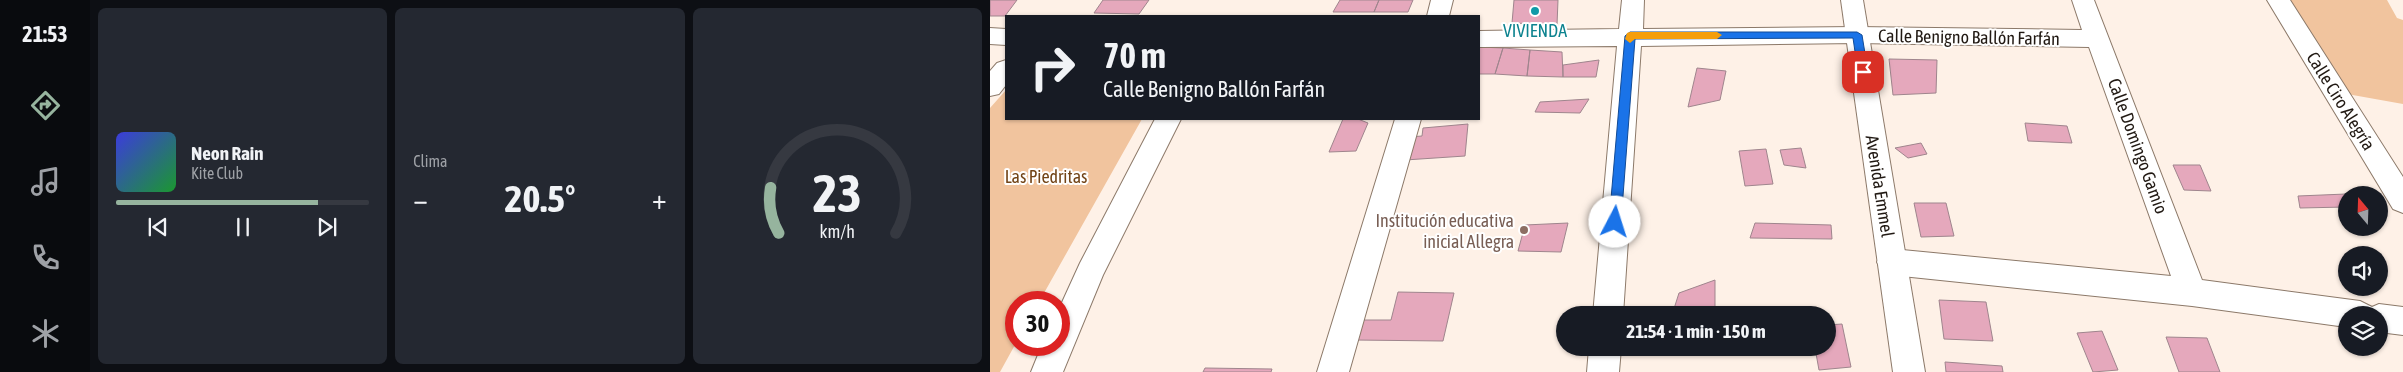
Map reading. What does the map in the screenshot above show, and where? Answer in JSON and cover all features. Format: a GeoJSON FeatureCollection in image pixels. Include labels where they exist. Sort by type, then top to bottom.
{"type":"FeatureCollection","features":[{"type":"Feature","properties":{"kind":"street"},"geometry":{"type":"LineString","coordinates":[[1438,15],[1442,0]]}},
{"type":"Feature","properties":{"kind":"street"},"geometry":{"type":"LineString","coordinates":[[1609,306],[1633,0]]}},
{"type":"Feature","properties":{"kind":"street","name":"Avenida Emmel"},"geometry":{"type":"LineString","coordinates":[[1852,0],[1909,372]]}},
{"type":"Feature","properties":{"kind":"street","name":"Calle Domingo Gamio"},"geometry":{"type":"LineString","coordinates":[[2083,0],[2192,292]]}},
{"type":"Feature","properties":{"kind":"street","name":"Calle Ciro Alegría"},"geometry":{"type":"LineString","coordinates":[[2278,0],[2403,201]]}},
{"type":"Feature","properties":{"kind":"street","name":"Calle Benigno Ballón Farfán"},"geometry":{"type":"LineString","coordinates":[[1480,39],[1857,35],[2099,39]]}},
{"type":"Feature","properties":{"kind":"street"},"geometry":{"type":"LineString","coordinates":[[990,36],[1005,37]]}},
{"type":"Feature","properties":{"kind":"street"},"geometry":{"type":"LineString","coordinates":[[990,87],[1005,70]]}},
{"type":"Feature","properties":{"kind":"street"},"geometry":{"type":"LineString","coordinates":[[1070,319],[1090,272],[1167,120]]}},
{"type":"Feature","properties":{"kind":"street"},"geometry":{"type":"LineString","coordinates":[[1333,372],[1408,120]]}},
{"type":"Feature","properties":{"kind":"street"},"geometry":{"type":"LineString","coordinates":[[1892,262],[2192,292],[2338,312]]}},
{"type":"Feature","properties":{"kind":"street"},"geometry":{"type":"LineString","coordinates":[[2388,319],[2403,321]]}},
{"type":"Feature","properties":{"kind":"street"},"geometry":{"type":"LineString","coordinates":[[1047,372],[1054,356]]}},
{"type":"Feature","properties":{"kind":"street"},"geometry":{"type":"LineString","coordinates":[[1603,372],[1604,356]]}},
{"type":"Feature","properties":{"kind":"green space"},"geometry":{"type":"Polygon","coordinates":[[[2288,0],[2387,0],[2397,18],[2403,20],[2403,104],[2347,94],[2288,0]]]}},
{"type":"Feature","properties":{"kind":"green space","name":"Las Piedritas"},"geometry":{"type":"Polygon","coordinates":[[[1005,91],[1005,120],[1141,120],[1045,291],[1005,291],[1005,356],[1009,356],[1000,372],[990,372],[990,108],[1005,91]]]}},
{"type":"Feature","properties":{"kind":"building"},"geometry":{"type":"Polygon","coordinates":[[[990,0],[1017,0],[1005,16],[990,16],[990,0]]]}},
{"type":"Feature","properties":{"kind":"building"},"geometry":{"type":"Polygon","coordinates":[[[1103,0],[1149,0],[1139,14],[1094,13],[1103,0]]]}},
{"type":"Feature","properties":{"kind":"building"},"geometry":{"type":"Polygon","coordinates":[[[1340,0],[1379,0],[1374,12],[1333,12],[1340,0]]]}},
{"type":"Feature","properties":{"kind":"building"},"geometry":{"type":"Polygon","coordinates":[[[1379,0],[1413,0],[1408,12],[1374,12],[1379,0]]]}},
{"type":"Feature","properties":{"kind":"building","name":"VIVIENDA"},"geometry":{"type":"Polygon","coordinates":[[[1514,0],[1558,0],[1557,25],[1512,23],[1514,0]]]}},
{"type":"Feature","properties":{"kind":"building","name":"VIVIENDA"},"geometry":{"type":"Polygon","coordinates":[[[1480,47],[1503,48],[1495,74],[1480,74],[1480,47]]]}},
{"type":"Feature","properties":{"kind":"building","name":"VIVIENDA"},"geometry":{"type":"Polygon","coordinates":[[[1503,48],[1530,50],[1527,76],[1495,74],[1503,48]]]}},
{"type":"Feature","properties":{"kind":"building","name":"VIVIENDA"},"geometry":{"type":"Polygon","coordinates":[[[1530,50],[1562,52],[1563,77],[1527,76],[1530,50]]]}},
{"type":"Feature","properties":{"kind":"building"},"geometry":{"type":"Polygon","coordinates":[[[1889,59],[1937,60],[1936,93],[1893,95],[1889,59]]]}},
{"type":"Feature","properties":{"kind":"building"},"geometry":{"type":"Polygon","coordinates":[[[1599,60],[1596,77],[1563,77],[1563,65],[1599,60]]]}},
{"type":"Feature","properties":{"kind":"building"},"geometry":{"type":"Polygon","coordinates":[[[1697,68],[1726,71],[1720,100],[1688,107],[1697,68]]]}},
{"type":"Feature","properties":{"kind":"building"},"geometry":{"type":"Polygon","coordinates":[[[1589,99],[1580,113],[1535,112],[1540,102],[1589,99]]]}},
{"type":"Feature","properties":{"kind":"building"},"geometry":{"type":"Polygon","coordinates":[[[1343,120],[1360,120],[1368,123],[1356,151],[1329,152],[1343,120]]]}},
{"type":"Feature","properties":{"kind":"building"},"geometry":{"type":"Polygon","coordinates":[[[2025,123],[2067,126],[2072,143],[2028,141],[2025,123]]]}},
{"type":"Feature","properties":{"kind":"building"},"geometry":{"type":"Polygon","coordinates":[[[1468,124],[1465,156],[1405,160],[1409,137],[1422,136],[1423,128],[1468,124]]]}},
{"type":"Feature","properties":{"kind":"building"},"geometry":{"type":"Polygon","coordinates":[[[1921,143],[1927,154],[1908,158],[1895,148],[1921,143]]]}},
{"type":"Feature","properties":{"kind":"building"},"geometry":{"type":"Polygon","coordinates":[[[1801,148],[1806,168],[1784,165],[1780,150],[1801,148]]]}},
{"type":"Feature","properties":{"kind":"building"},"geometry":{"type":"Polygon","coordinates":[[[1766,149],[1773,184],[1745,186],[1739,151],[1766,149]]]}},
{"type":"Feature","properties":{"kind":"building"},"geometry":{"type":"Polygon","coordinates":[[[2173,165],[2200,165],[2211,191],[2184,190],[2173,165]]]}},
{"type":"Feature","properties":{"kind":"building"},"geometry":{"type":"Polygon","coordinates":[[[2338,194],[2338,207],[2300,208],[2298,196],[2338,194]]]}},
{"type":"Feature","properties":{"kind":"building"},"geometry":{"type":"Polygon","coordinates":[[[1914,203],[1946,203],[1954,236],[1921,237],[1914,203]]]}},
{"type":"Feature","properties":{"kind":"building"},"geometry":{"type":"Polygon","coordinates":[[[1568,223],[1561,252],[1518,251],[1525,225],[1568,223]]]}},
{"type":"Feature","properties":{"kind":"building"},"geometry":{"type":"Polygon","coordinates":[[[1755,223],[1831,225],[1832,239],[1750,238],[1755,223]]]}},
{"type":"Feature","properties":{"kind":"building"},"geometry":{"type":"Polygon","coordinates":[[[1715,280],[1715,306],[1675,306],[1679,293],[1715,280]]]}},
{"type":"Feature","properties":{"kind":"building"},"geometry":{"type":"Polygon","coordinates":[[[1398,292],[1454,293],[1443,341],[1354,340],[1360,320],[1391,320],[1398,292]]]}},
{"type":"Feature","properties":{"kind":"building"},"geometry":{"type":"Polygon","coordinates":[[[1939,300],[1986,302],[1993,341],[1944,339],[1939,300]]]}},
{"type":"Feature","properties":{"kind":"building"},"geometry":{"type":"Polygon","coordinates":[[[1836,324],[1842,324],[1851,367],[1819,370],[1816,356],[1836,356],[1836,324]]]}},
{"type":"Feature","properties":{"kind":"building"},"geometry":{"type":"Polygon","coordinates":[[[2102,331],[2118,370],[2093,372],[2077,333],[2102,331]]]}},
{"type":"Feature","properties":{"kind":"building"},"geometry":{"type":"Polygon","coordinates":[[[2166,337],[2207,338],[2220,372],[2179,372],[2166,337]]]}},
{"type":"Feature","properties":{"kind":"building"},"geometry":{"type":"Polygon","coordinates":[[[1945,362],[2002,366],[2003,372],[1946,372],[1945,362]]]}},
{"type":"Feature","properties":{"kind":"building"},"geometry":{"type":"Polygon","coordinates":[[[1205,368],[1272,369],[1271,372],[1203,372],[1205,368]]]}},
{"type":"Feature","properties":{"kind":"slow traffic"},"geometry":{"type":"LineString","coordinates":[[1630,39],[1630,36],[1717,35]]}},
{"type":"Feature","properties":{"kind":"place","name":"VIVIENDA"},"geometry":{"type":"Point","coordinates":[1535,11]}},
{"type":"Feature","properties":{"kind":"place","name":"Institución educativa inicial Allegra"},"geometry":{"type":"Point","coordinates":[1524,230]}},
{"type":"Feature","properties":{"kind":"route"},"geometry":{"type":"LineString","coordinates":[[1615,222],[1630,36],[1857,35],[1863,72]]}}]}
